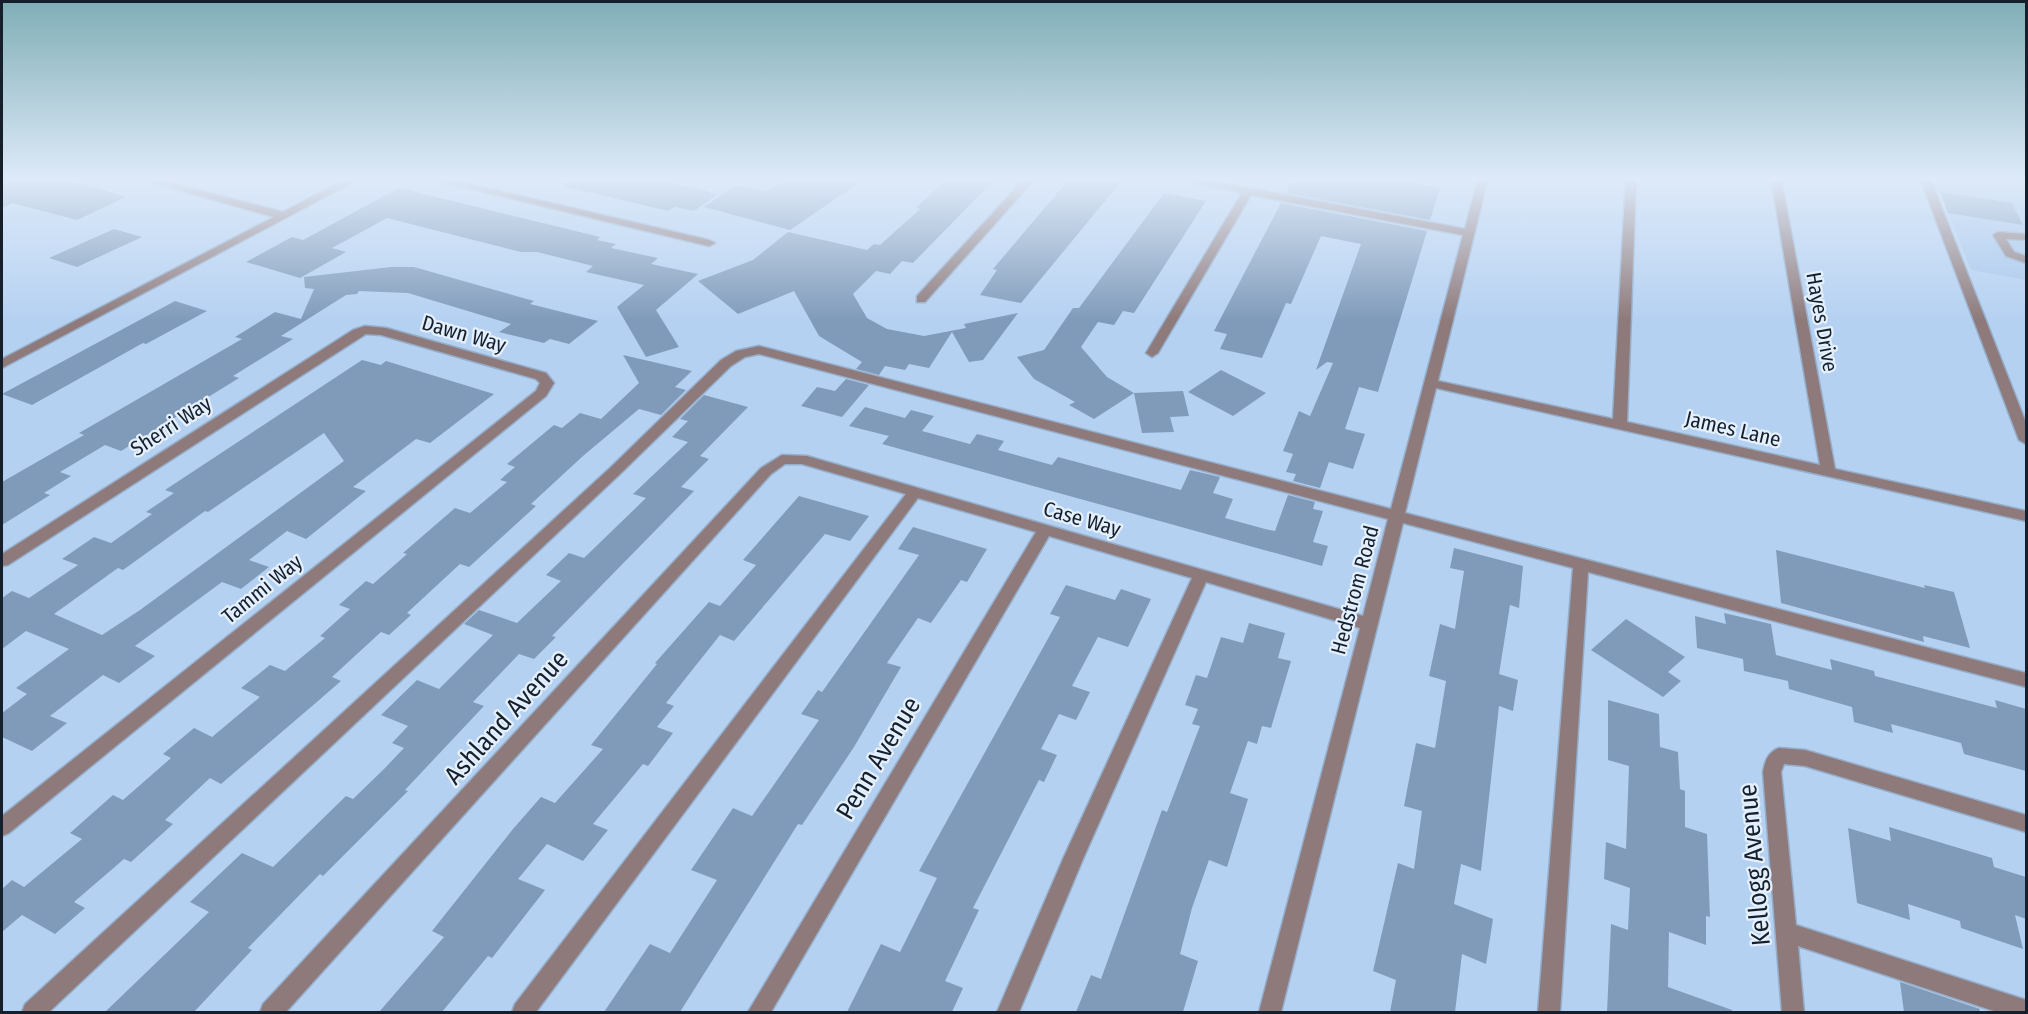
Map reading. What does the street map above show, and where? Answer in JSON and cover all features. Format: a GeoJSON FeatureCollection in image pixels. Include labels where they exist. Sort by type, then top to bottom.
{"type":"FeatureCollection","features":[{"type":"Feature","properties":{"kind":"street"},"geometry":{"type":"LineString","coordinates":[[2,364],[266,225]]}},
{"type":"Feature","properties":{"kind":"street"},"geometry":{"type":"LineString","coordinates":[[633,225],[709,243]]}},
{"type":"Feature","properties":{"kind":"street"},"geometry":{"type":"LineString","coordinates":[[921,299],[988,225]]}},
{"type":"Feature","properties":{"kind":"street"},"geometry":{"type":"LineString","coordinates":[[1152,353],[1228,225]]}},
{"type":"Feature","properties":{"kind":"street"},"geometry":{"type":"LineString","coordinates":[[1428,225],[1470,233]]}},
{"type":"Feature","properties":{"kind":"street","name":"Hedstrom Road"},"geometry":{"type":"LineString","coordinates":[[1270,1012],[1472,225]]}},
{"type":"Feature","properties":{"kind":"street"},"geometry":{"type":"LineString","coordinates":[[1620,425],[1629,225]]}},
{"type":"Feature","properties":{"kind":"street","name":"Hayes Drive"},"geometry":{"type":"LineString","coordinates":[[1784,225],[1828,471]]}},
{"type":"Feature","properties":{"kind":"street"},"geometry":{"type":"LineString","coordinates":[[1942,225],[2026,440]]}},
{"type":"Feature","properties":{"kind":"street"},"geometry":{"type":"LineString","coordinates":[[2026,237],[1998,235],[2010,254],[2026,260]]}},
{"type":"Feature","properties":{"kind":"street","name":"Dawn Way"},"geometry":{"type":"LineString","coordinates":[[365,330],[382,331],[541,376],[548,383]]}},
{"type":"Feature","properties":{"kind":"street","name":"Sherri Way"},"geometry":{"type":"LineString","coordinates":[[2,561],[350,336],[365,330]]}},
{"type":"Feature","properties":{"kind":"street"},"geometry":{"type":"LineString","coordinates":[[33,1012],[615,471],[726,363],[741,354],[759,351],[2026,680]]}},
{"type":"Feature","properties":{"kind":"street","name":"Tammi Way"},"geometry":{"type":"LineString","coordinates":[[2,827],[541,393],[548,383]]}},
{"type":"Feature","properties":{"kind":"street","name":"James Lane"},"geometry":{"type":"LineString","coordinates":[[1431,383],[2026,516]]}},
{"type":"Feature","properties":{"kind":"street","name":"Case Way"},"geometry":{"type":"LineString","coordinates":[[782,460],[802,459],[1369,624]]}},
{"type":"Feature","properties":{"kind":"street","name":"Ashland Avenue"},"geometry":{"type":"LineString","coordinates":[[271,1012],[766,471],[782,460]]}},
{"type":"Feature","properties":{"kind":"street"},"geometry":{"type":"LineString","coordinates":[[523,1012],[915,492]]}},
{"type":"Feature","properties":{"kind":"street","name":"Penn Avenue"},"geometry":{"type":"LineString","coordinates":[[759,1012],[1045,530]]}},
{"type":"Feature","properties":{"kind":"street"},"geometry":{"type":"LineString","coordinates":[[1549,1012],[1581,565]]}},
{"type":"Feature","properties":{"kind":"street"},"geometry":{"type":"LineString","coordinates":[[1008,1012],[1073,859],[1201,575]]}},
{"type":"Feature","properties":{"kind":"street","name":"Kellogg Avenue"},"geometry":{"type":"LineString","coordinates":[[1793,1012],[1772,772],[1779,756],[1805,758],[2026,823]]}},
{"type":"Feature","properties":{"kind":"street"},"geometry":{"type":"LineString","coordinates":[[1786,933],[2026,1011]]}},
{"type":"Feature","properties":{"kind":"shaded area"},"geometry":{"type":"Polygon","coordinates":[[[1953,225],[2026,225],[2026,280],[1971,270],[1953,225]]]}},
{"type":"Feature","properties":{"kind":"building"},"geometry":{"type":"Polygon","coordinates":[[[330,225],[374,225],[332,248],[346,252],[300,278],[246,262],[292,237],[303,240],[330,225]]]}},
{"type":"Feature","properties":{"kind":"building"},"geometry":{"type":"Polygon","coordinates":[[[416,225],[552,225],[600,237],[597,240],[616,244],[611,248],[658,258],[651,264],[698,274],[656,310],[679,347],[646,357],[617,307],[644,285],[586,272],[593,266],[537,252],[521,252],[416,225]]]}},
{"type":"Feature","properties":{"kind":"building"},"geometry":{"type":"Polygon","coordinates":[[[773,225],[797,225],[790,230],[773,225]]]}},
{"type":"Feature","properties":{"kind":"building"},"geometry":{"type":"Polygon","coordinates":[[[902,225],[950,225],[913,263],[902,261],[890,274],[876,271],[853,294],[867,318],[887,329],[924,336],[966,328],[964,324],[1018,313],[983,360],[969,362],[952,332],[929,368],[909,364],[905,370],[885,366],[879,375],[856,369],[862,362],[819,336],[794,291],[738,314],[698,281],[753,260],[788,232],[867,250],[874,244],[880,245],[902,225]]]}},
{"type":"Feature","properties":{"kind":"building"},"geometry":{"type":"Polygon","coordinates":[[[1030,225],[1085,225],[1021,303],[980,295],[997,270],[993,269],[1030,225]]]}},
{"type":"Feature","properties":{"kind":"building"},"geometry":{"type":"Polygon","coordinates":[[[1140,225],[1190,225],[1134,313],[1123,311],[1114,325],[1098,322],[1081,347],[1107,377],[1134,393],[1094,419],[1069,405],[1075,402],[1034,379],[1017,357],[1044,350],[1073,308],[1079,308],[1140,225]]]}},
{"type":"Feature","properties":{"kind":"building"},"geometry":{"type":"Polygon","coordinates":[[[1269,225],[1397,225],[1427,231],[1378,392],[1359,387],[1345,429],[1365,434],[1353,469],[1329,462],[1320,488],[1293,481],[1296,474],[1286,472],[1293,454],[1283,451],[1299,411],[1310,416],[1333,363],[1327,362],[1316,370],[1361,244],[1321,236],[1291,304],[1286,303],[1262,358],[1220,349],[1227,334],[1214,331],[1269,225]]]}},
{"type":"Feature","properties":{"kind":"building"},"geometry":{"type":"Polygon","coordinates":[[[114,229],[142,237],[77,267],[49,258],[114,229]]]}},
{"type":"Feature","properties":{"kind":"building"},"geometry":{"type":"Polygon","coordinates":[[[391,267],[414,267],[534,301],[530,304],[598,321],[569,344],[550,339],[544,343],[499,332],[511,324],[408,293],[359,291],[357,294],[346,295],[281,336],[293,339],[233,376],[239,378],[121,451],[105,445],[60,472],[71,476],[44,493],[50,495],[2,525],[2,482],[84,435],[79,433],[242,339],[235,337],[275,312],[301,319],[314,289],[305,288],[304,277],[391,267]]]}},
{"type":"Feature","properties":{"kind":"building"},"geometry":{"type":"Polygon","coordinates":[[[175,301],[207,311],[146,344],[143,343],[32,405],[2,394],[175,301]]]}},
{"type":"Feature","properties":{"kind":"building"},"geometry":{"type":"Polygon","coordinates":[[[623,355],[692,371],[675,387],[686,390],[661,415],[639,409],[583,456],[531,504],[536,506],[469,567],[460,564],[407,613],[411,615],[389,635],[381,632],[332,677],[341,681],[318,701],[221,784],[210,778],[165,820],[173,824],[131,862],[124,859],[74,902],[85,908],[55,934],[22,915],[2,932],[2,889],[12,880],[24,887],[82,839],[70,833],[113,795],[123,800],[171,758],[163,754],[194,728],[212,737],[260,697],[241,688],[270,665],[285,671],[325,638],[320,636],[350,609],[339,605],[366,581],[373,584],[407,554],[403,553],[455,508],[470,513],[507,482],[500,480],[515,467],[507,464],[554,425],[562,428],[580,413],[601,419],[639,383],[623,355]]]}},
{"type":"Feature","properties":{"kind":"building"},"geometry":{"type":"Polygon","coordinates":[[[362,360],[381,365],[386,361],[494,394],[430,443],[416,439],[353,487],[366,491],[306,539],[287,531],[249,560],[269,567],[241,589],[222,582],[135,646],[155,656],[119,683],[103,675],[50,716],[67,723],[32,751],[2,737],[2,713],[27,694],[16,688],[69,649],[26,631],[2,649],[2,598],[12,591],[29,598],[78,565],[62,559],[94,537],[111,543],[152,514],[146,512],[174,493],[165,490],[362,360]],[[324,433],[208,512],[205,511],[123,570],[118,568],[54,614],[102,635],[140,610],[344,461],[324,433]]]}},
{"type":"Feature","properties":{"kind":"building"},"geometry":{"type":"Polygon","coordinates":[[[1221,370],[1266,393],[1233,416],[1188,392],[1221,370]]]}},
{"type":"Feature","properties":{"kind":"building"},"geometry":{"type":"Polygon","coordinates":[[[846,379],[869,385],[842,417],[801,406],[817,387],[835,391],[846,379]]]}},
{"type":"Feature","properties":{"kind":"building"},"geometry":{"type":"Polygon","coordinates":[[[1183,391],[1189,416],[1170,417],[1174,432],[1142,433],[1134,393],[1183,391]]]}},
{"type":"Feature","properties":{"kind":"building"},"geometry":{"type":"Polygon","coordinates":[[[704,395],[748,407],[700,456],[709,459],[681,487],[694,491],[552,636],[556,637],[534,659],[519,654],[473,702],[484,706],[405,790],[408,791],[323,876],[320,874],[248,948],[252,950],[194,1012],[105,1012],[209,912],[190,902],[242,853],[273,867],[346,796],[353,799],[384,769],[404,748],[392,743],[408,726],[381,715],[417,680],[439,689],[493,635],[464,624],[479,610],[517,623],[561,581],[546,575],[569,553],[584,558],[646,498],[633,494],[688,442],[672,437],[688,421],[680,419],[704,395]]]}},
{"type":"Feature","properties":{"kind":"building"},"geometry":{"type":"Polygon","coordinates":[[[865,407],[905,418],[911,410],[934,416],[922,431],[970,444],[977,434],[1004,441],[998,450],[1052,465],[1058,457],[1181,490],[1190,470],[1220,477],[1213,493],[1233,499],[1225,518],[1265,529],[1275,531],[1288,495],[1315,502],[1313,509],[1323,511],[1313,542],[1328,546],[1322,566],[882,444],[889,436],[849,426],[865,407]]]}},
{"type":"Feature","properties":{"kind":"building"},"geometry":{"type":"Polygon","coordinates":[[[799,496],[869,516],[850,541],[825,534],[734,641],[720,635],[666,703],[674,706],[657,727],[673,733],[648,766],[643,764],[593,824],[608,830],[583,861],[547,844],[518,879],[545,890],[492,958],[488,956],[442,1012],[379,1012],[444,937],[432,931],[513,829],[541,797],[555,803],[603,749],[591,745],[657,664],[655,663],[709,602],[720,606],[756,565],[743,560],[799,496]]]}},
{"type":"Feature","properties":{"kind":"building"},"geometry":{"type":"Polygon","coordinates":[[[913,527],[987,549],[967,582],[961,580],[931,623],[918,618],[887,663],[901,667],[854,747],[802,825],[798,824],[680,1012],[604,1012],[650,944],[670,953],[717,880],[691,870],[733,808],[752,816],[819,720],[801,714],[818,690],[822,692],[919,555],[898,549],[913,527]]]}},
{"type":"Feature","properties":{"kind":"building"},"geometry":{"type":"Polygon","coordinates":[[[1454,548],[1523,566],[1519,608],[1510,605],[1499,674],[1518,680],[1513,711],[1499,706],[1481,871],[1461,864],[1454,904],[1493,919],[1486,964],[1462,954],[1455,1012],[1390,1012],[1396,980],[1373,971],[1398,863],[1414,869],[1422,811],[1404,806],[1416,743],[1435,748],[1446,681],[1429,676],[1440,624],[1455,629],[1464,571],[1450,568],[1454,548]]]}},
{"type":"Feature","properties":{"kind":"building"},"geometry":{"type":"Polygon","coordinates":[[[1776,550],[1925,588],[1924,585],[1954,592],[1970,648],[1923,636],[1924,642],[1781,603],[1776,550]]]}},
{"type":"Feature","properties":{"kind":"building"},"geometry":{"type":"Polygon","coordinates":[[[1066,585],[1115,600],[1121,589],[1151,599],[1128,647],[1098,637],[1072,686],[1090,692],[1076,720],[1059,714],[1041,749],[1057,755],[1044,782],[1039,780],[973,908],[979,910],[945,981],[963,988],[952,1012],[847,1012],[881,944],[900,952],[937,878],[919,871],[1060,617],[1050,614],[1066,585]]]}},
{"type":"Feature","properties":{"kind":"building"},"geometry":{"type":"Polygon","coordinates":[[[1724,613],[1771,624],[1776,655],[1832,670],[1830,659],[1874,671],[1875,676],[1997,708],[1995,700],[2026,709],[2026,771],[1964,754],[1961,743],[1891,724],[1893,733],[1854,722],[1852,707],[1789,689],[1788,681],[1744,671],[1743,659],[1697,648],[1695,616],[1726,624],[1724,613]]]}},
{"type":"Feature","properties":{"kind":"building"},"geometry":{"type":"Polygon","coordinates":[[[1626,619],[1685,657],[1668,672],[1681,681],[1663,697],[1591,650],[1626,619]]]}},
{"type":"Feature","properties":{"kind":"building"},"geometry":{"type":"Polygon","coordinates":[[[1249,623],[1285,633],[1278,658],[1291,661],[1271,728],[1262,726],[1257,744],[1248,741],[1230,793],[1248,799],[1227,867],[1209,860],[1192,908],[1180,954],[1198,961],[1183,1012],[1076,1012],[1091,975],[1101,979],[1162,810],[1167,812],[1200,726],[1192,724],[1198,709],[1185,705],[1196,675],[1207,678],[1221,637],[1243,643],[1249,623]]]}},
{"type":"Feature","properties":{"kind":"building"},"geometry":{"type":"Polygon","coordinates":[[[1608,700],[1659,714],[1660,747],[1678,752],[1680,789],[1685,791],[1685,827],[1707,834],[1710,917],[1706,916],[1706,945],[1669,932],[1668,987],[1732,1010],[1732,1012],[1607,1012],[1611,924],[1628,930],[1630,888],[1604,879],[1606,842],[1626,849],[1629,766],[1608,760],[1608,700]]]}},
{"type":"Feature","properties":{"kind":"building"},"geometry":{"type":"Polygon","coordinates":[[[1889,827],[1992,858],[1994,867],[2026,877],[2026,919],[2015,915],[2023,949],[1961,928],[1960,921],[1908,904],[1910,920],[1857,903],[1848,828],[1891,841],[1889,827]]]}},
{"type":"Feature","properties":{"kind":"building"},"geometry":{"type":"Polygon","coordinates":[[[1900,982],[1980,1009],[1979,1012],[1904,1012],[1900,982]]]}}]}
